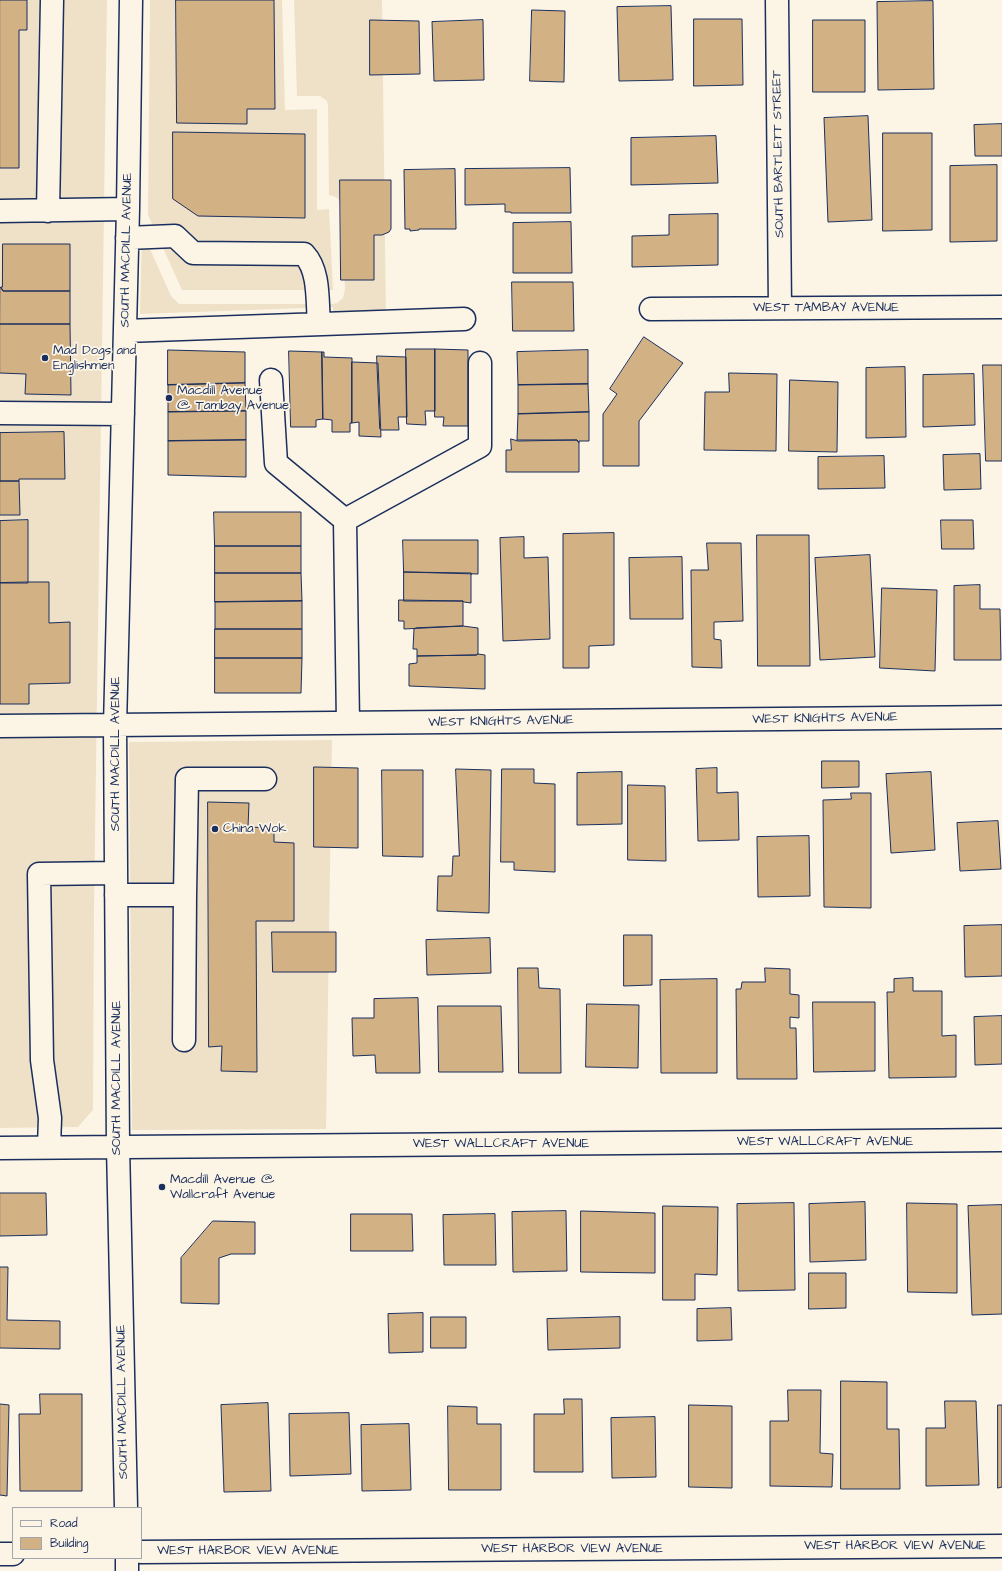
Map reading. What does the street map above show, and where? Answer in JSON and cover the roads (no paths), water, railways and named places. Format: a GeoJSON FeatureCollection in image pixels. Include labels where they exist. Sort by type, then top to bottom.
{"type":"FeatureCollection","features":[{"type":"Feature","properties":{"kind":"street"},"geometry":{"type":"LineString","coordinates":[[48,210],[52,0]]}},
{"type":"Feature","properties":{"kind":"street","name":"SOUTH MACDILL AVENUE"},"geometry":{"type":"LineString","coordinates":[[126,1507],[118,1146],[115,726],[128,209],[131,0]]}},
{"type":"Feature","properties":{"kind":"street","name":"SOUTH BARTLETT STREET"},"geometry":{"type":"LineString","coordinates":[[777,0],[780,308]]}},
{"type":"Feature","properties":{"kind":"street"},"geometry":{"type":"LineString","coordinates":[[0,211],[128,209]]}},
{"type":"Feature","properties":{"kind":"street"},"geometry":{"type":"LineString","coordinates":[[127,238],[175,236],[193,253],[304,254],[310,260],[315,273],[319,324]]}},
{"type":"Feature","properties":{"kind":"street","name":"WEST TAMBAY AVENUE"},"geometry":{"type":"LineString","coordinates":[[650,309],[1002,307]]}},
{"type":"Feature","properties":{"kind":"street"},"geometry":{"type":"LineString","coordinates":[[125,331],[464,319]]}},
{"type":"Feature","properties":{"kind":"street"},"geometry":{"type":"LineString","coordinates":[[345,520],[480,446],[480,363]]}},
{"type":"Feature","properties":{"kind":"street"},"geometry":{"type":"LineString","coordinates":[[271,380],[276,463],[345,520],[348,724]]}},
{"type":"Feature","properties":{"kind":"street"},"geometry":{"type":"LineString","coordinates":[[0,413],[123,414]]}},
{"type":"Feature","properties":{"kind":"street","name":"WEST KNIGHTS AVENUE"},"geometry":{"type":"LineString","coordinates":[[0,726],[1002,718]]}},
{"type":"Feature","properties":{"kind":"street"},"geometry":{"type":"LineString","coordinates":[[184,1040],[187,779],[265,779]]}},
{"type":"Feature","properties":{"kind":"street"},"geometry":{"type":"LineString","coordinates":[[49,1147],[50,1118],[42,1060],[39,874],[116,873]]}},
{"type":"Feature","properties":{"kind":"street"},"geometry":{"type":"LineString","coordinates":[[116,895],[185,895]]}},
{"type":"Feature","properties":{"kind":"street","name":"WEST WALLCRAFT AVENUE"},"geometry":{"type":"LineString","coordinates":[[0,1148],[1002,1140]]}},
{"type":"Feature","properties":{"kind":"street","name":"WEST HARBOR VIEW AVENUE"},"geometry":{"type":"LineString","coordinates":[[142,1552],[1002,1546]]}},
{"type":"Feature","properties":{"kind":"street"},"geometry":{"type":"LineString","coordinates":[[0,1554],[12,1554]]}},
{"type":"Feature","properties":{"kind":"street"},"geometry":{"type":"LineString","coordinates":[[127,1559],[127,1571]]}},
{"type":"Feature","properties":{"kind":"place","name":"Mad Dogs and Englishmen"},"geometry":{"type":"Point","coordinates":[45,358]}},
{"type":"Feature","properties":{"kind":"place","name":"Macdill Avenue @ Tambay Avenue"},"geometry":{"type":"Point","coordinates":[169,398]}},
{"type":"Feature","properties":{"kind":"place","name":"China Wok"},"geometry":{"type":"Point","coordinates":[215,829]}},
{"type":"Feature","properties":{"kind":"place","name":"Macdill Avenue @ Wallcraft Avenue"},"geometry":{"type":"Point","coordinates":[162,1187]}}]}
